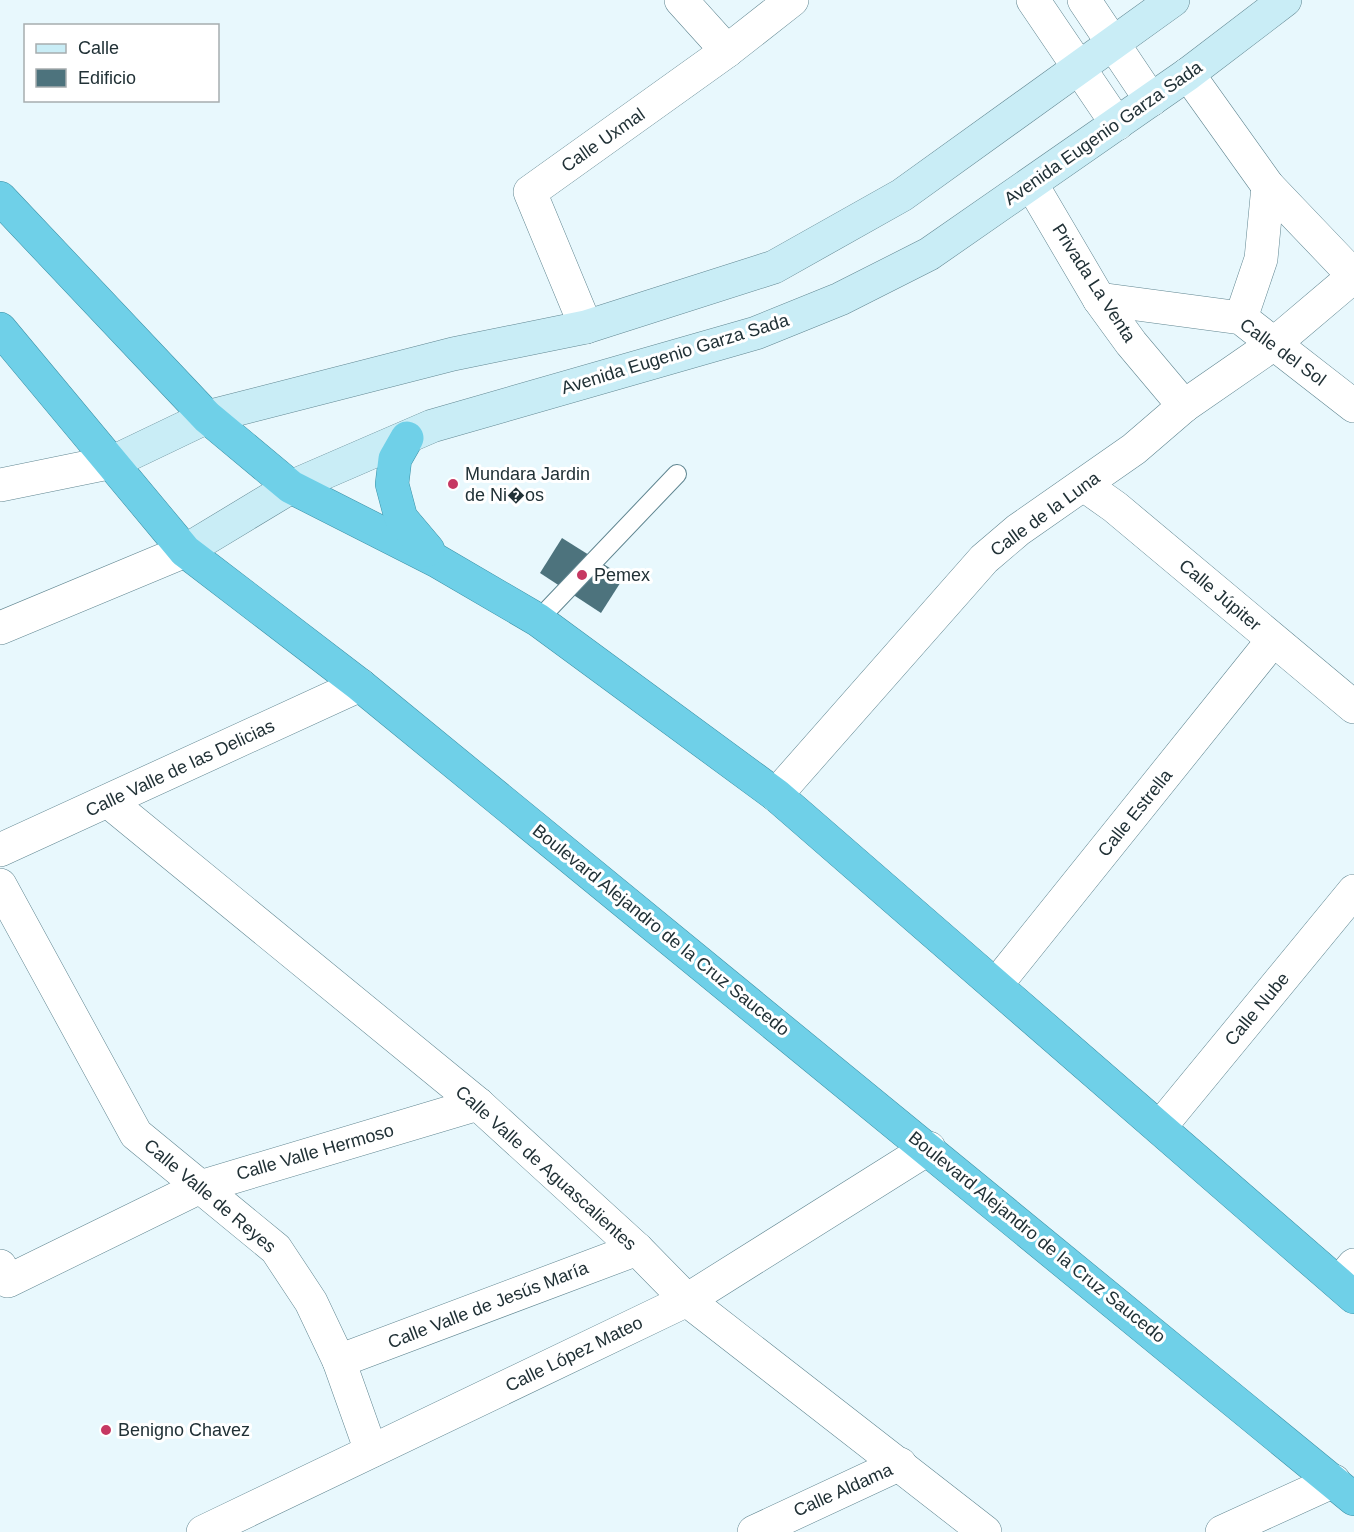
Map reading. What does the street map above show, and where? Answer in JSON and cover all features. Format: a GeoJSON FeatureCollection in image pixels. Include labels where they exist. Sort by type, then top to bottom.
{"type":"FeatureCollection","features":[{"type":"Feature","properties":{"kind":"highway"},"geometry":{"type":"LineString","coordinates":[[0,198],[207,417],[291,487],[437,561],[538,620],[776,795],[1160,1126],[1349,1282]]}},
{"type":"Feature","properties":{"kind":"highway","name":"Boulevard Alejandro de la Cruz Saucedo"},"geometry":{"type":"LineString","coordinates":[[0,329],[185,551],[360,685],[929,1148],[1344,1490]]}},
{"type":"Feature","properties":{"kind":"highway"},"geometry":{"type":"LineString","coordinates":[[407,438],[394,459],[392,484],[400,518],[437,561]]}},
{"type":"Feature","properties":{"kind":"main road"},"geometry":{"type":"LineString","coordinates":[[113,462],[207,417],[453,354],[586,327],[774,267],[903,195],[1173,0]]}},
{"type":"Feature","properties":{"kind":"main road","name":"Avenida Eugenio Garza Sada"},"geometry":{"type":"LineString","coordinates":[[185,551],[291,487],[432,426],[756,333],[840,299],[929,254],[1032,185],[1188,75],[1285,0]]}},
{"type":"Feature","properties":{"kind":"street"},"geometry":{"type":"LineString","coordinates":[[681,0],[727,51]]}},
{"type":"Feature","properties":{"kind":"street","name":"Calle Uxmal"},"geometry":{"type":"LineString","coordinates":[[586,327],[530,192],[727,51],[792,0]]}},
{"type":"Feature","properties":{"kind":"street"},"geometry":{"type":"LineString","coordinates":[[1033,0],[1117,124]]}},
{"type":"Feature","properties":{"kind":"street"},"geometry":{"type":"LineString","coordinates":[[1084,0],[1151,100]]}},
{"type":"Feature","properties":{"kind":"street"},"geometry":{"type":"LineString","coordinates":[[1188,75],[1268,186],[1354,276]]}},
{"type":"Feature","properties":{"kind":"street","name":"Privada La Venta"},"geometry":{"type":"LineString","coordinates":[[1032,185],[1099,299],[1131,343],[1184,406]]}},
{"type":"Feature","properties":{"kind":"street"},"geometry":{"type":"LineString","coordinates":[[1241,318],[1261,259],[1268,186]]}},
{"type":"Feature","properties":{"kind":"street","name":"Calle de la Luna"},"geometry":{"type":"LineString","coordinates":[[776,795],[984,559],[1018,530],[1134,449],[1184,406],[1275,343],[1354,276]]}},
{"type":"Feature","properties":{"kind":"street","name":"Calle del Sol"},"geometry":{"type":"LineString","coordinates":[[1099,299],[1241,318],[1354,406]]}},
{"type":"Feature","properties":{"kind":"street"},"geometry":{"type":"LineString","coordinates":[[0,485],[113,462]]}},
{"type":"Feature","properties":{"kind":"street","name":"Calle Júpiter"},"geometry":{"type":"LineString","coordinates":[[1084,485],[1115,507],[1354,707]]}},
{"type":"Feature","properties":{"kind":"street"},"geometry":{"type":"LineString","coordinates":[[0,627],[185,551]]}},
{"type":"Feature","properties":{"kind":"street","name":"Calle Estrella"},"geometry":{"type":"LineString","coordinates":[[996,985],[1273,640]]}},
{"type":"Feature","properties":{"kind":"street","name":"Calle Valle de las Delicias"},"geometry":{"type":"LineString","coordinates":[[0,850],[360,685]]}},
{"type":"Feature","properties":{"kind":"street","name":"Calle Valle de Aguascalientes"},"geometry":{"type":"LineString","coordinates":[[108,801],[478,1104],[637,1249],[687,1300],[985,1532]]}},
{"type":"Feature","properties":{"kind":"street","name":"Calle Valle de Reyes"},"geometry":{"type":"LineString","coordinates":[[0,885],[136,1134],[276,1249],[311,1302],[339,1361],[371,1451]]}},
{"type":"Feature","properties":{"kind":"street","name":"Calle Nube"},"geometry":{"type":"LineString","coordinates":[[1160,1126],[1354,891]]}},
{"type":"Feature","properties":{"kind":"street","name":"Calle Valle Hermoso"},"geometry":{"type":"LineString","coordinates":[[0,1266],[8,1281],[200,1186],[478,1104]]}},
{"type":"Feature","properties":{"kind":"street","name":"Calle López Mateo"},"geometry":{"type":"LineString","coordinates":[[203,1532],[687,1300],[929,1148]]}},
{"type":"Feature","properties":{"kind":"street","name":"Calle Valle de Jesús María"},"geometry":{"type":"LineString","coordinates":[[339,1361],[637,1249]]}},
{"type":"Feature","properties":{"kind":"street","name":"Calle Aldama"},"geometry":{"type":"LineString","coordinates":[[754,1532],[900,1464]]}},
{"type":"Feature","properties":{"kind":"street"},"geometry":{"type":"LineString","coordinates":[[1222,1532],[1344,1490]]}},
{"type":"Feature","properties":{"kind":"lane"},"geometry":{"type":"LineString","coordinates":[[538,620],[676,474]]}},
{"type":"Feature","properties":{"kind":"building","name":"Pemex"},"geometry":{"type":"Polygon","coordinates":[[[562,538],[624,577],[601,613],[540,573],[562,538]]]}},
{"type":"Feature","properties":{"kind":"place","name":"Mundara Jardin de Ni�os"},"geometry":{"type":"Point","coordinates":[453,484]}},
{"type":"Feature","properties":{"kind":"place","name":"Pemex"},"geometry":{"type":"Point","coordinates":[582,575]}},
{"type":"Feature","properties":{"kind":"place","name":"Benigno Chavez"},"geometry":{"type":"Point","coordinates":[106,1430]}}]}
